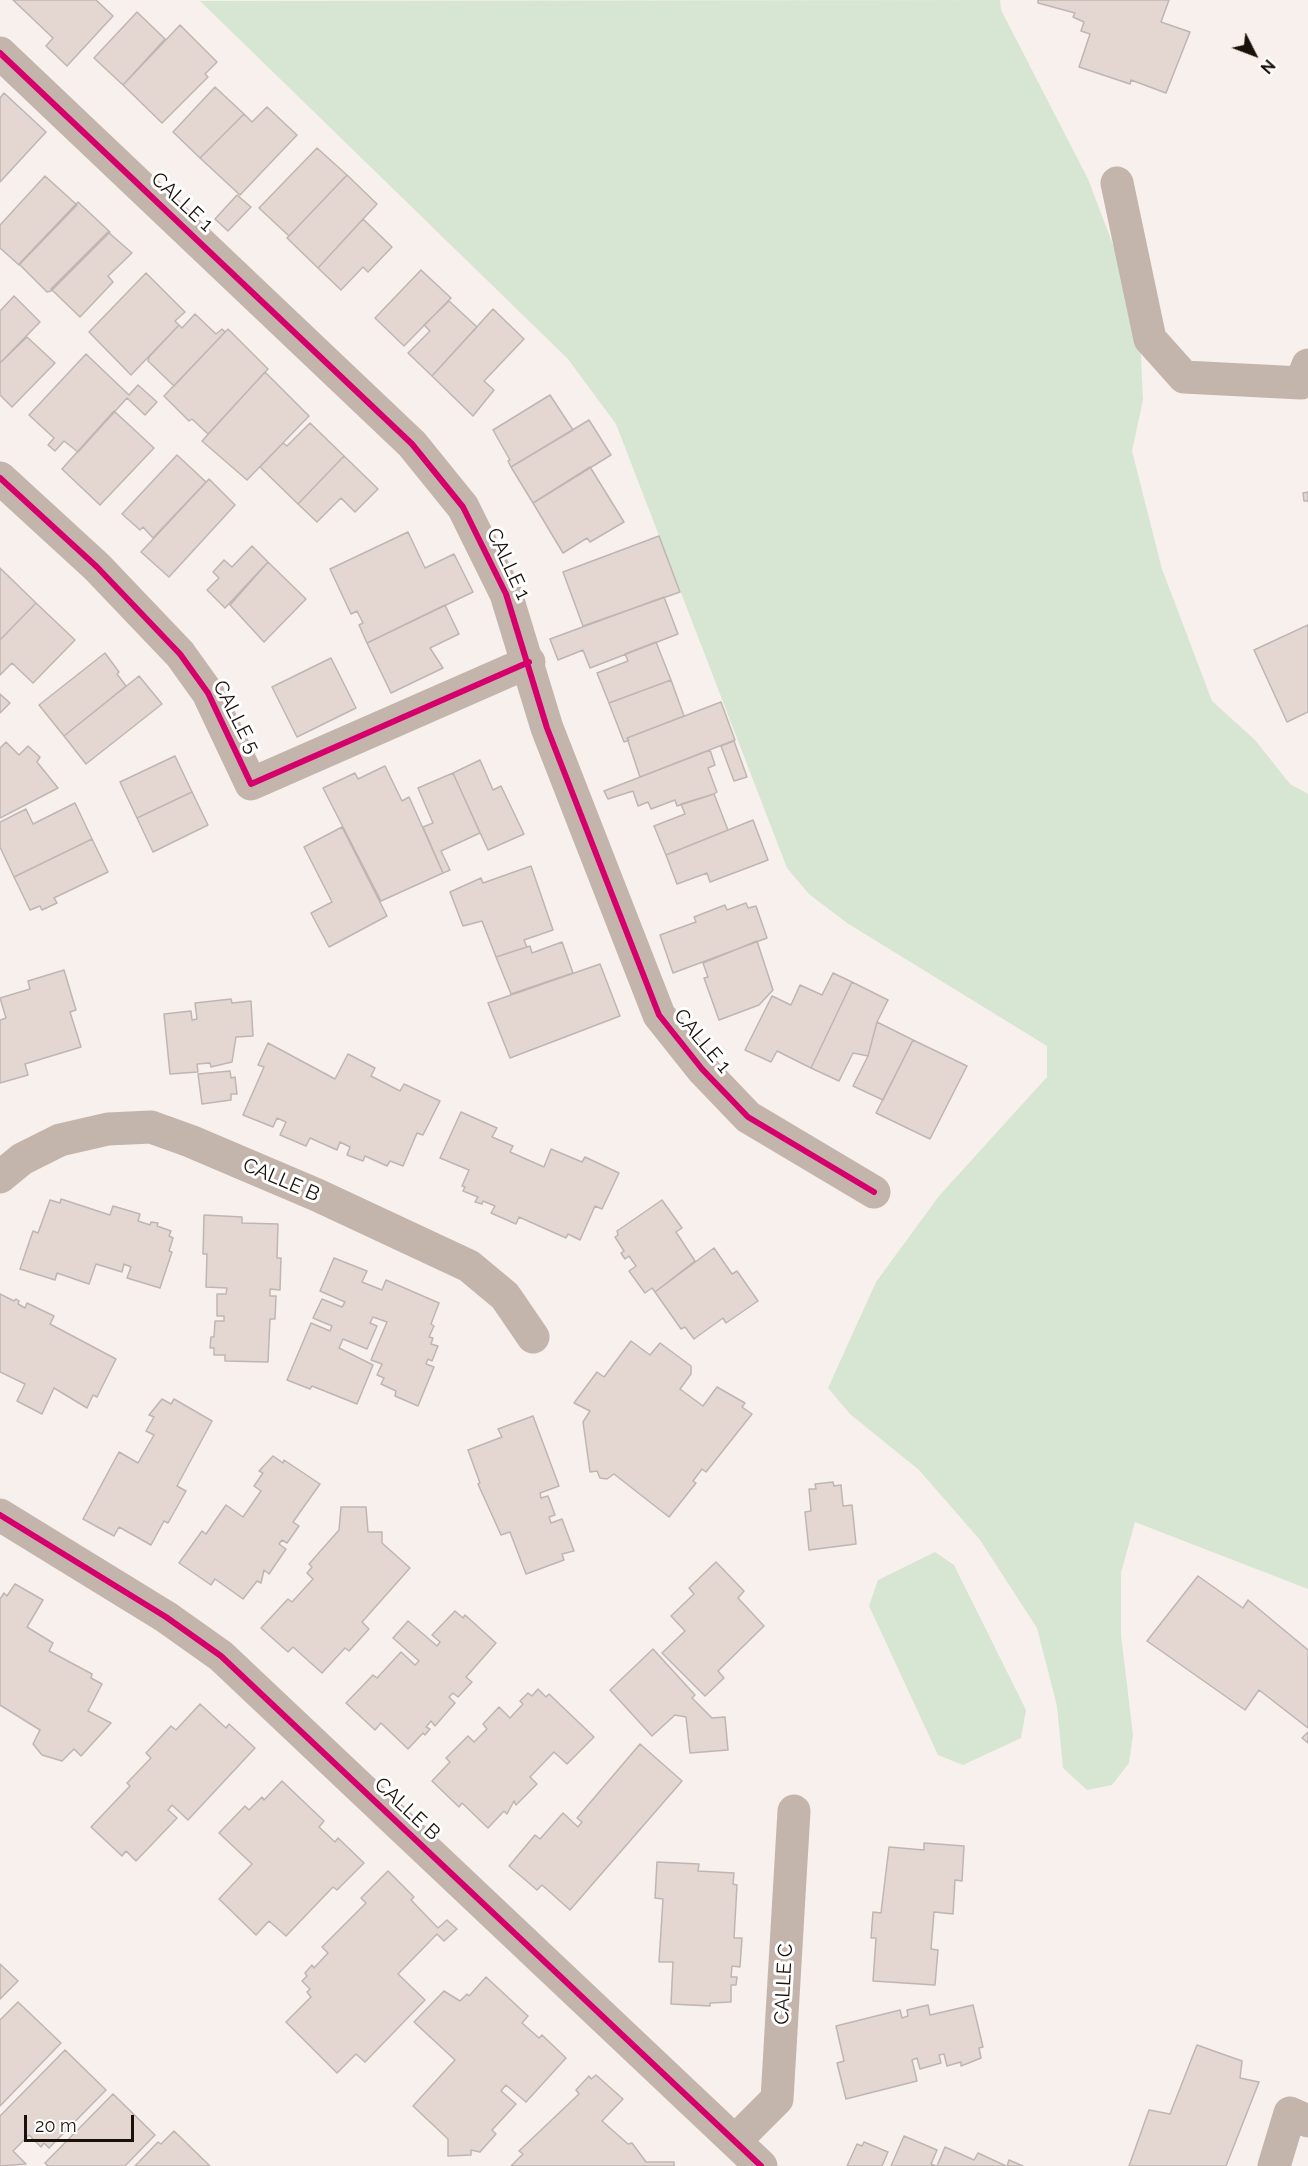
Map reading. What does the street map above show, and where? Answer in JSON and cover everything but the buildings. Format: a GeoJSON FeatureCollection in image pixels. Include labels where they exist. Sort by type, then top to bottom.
{"type":"FeatureCollection","features":[{"type":"Feature","properties":{"kind":"street","name":"CALLE 1"},"geometry":{"type":"LineString","coordinates":[[0,53],[412,444],[463,507],[506,594],[529,662],[547,728],[659,1015],[702,1069],[748,1117],[874,1192]]}},
{"type":"Feature","properties":{"kind":"street"},"geometry":{"type":"LineString","coordinates":[[1117,183],[1150,339],[1184,377],[1301,383],[1308,365]]}},
{"type":"Feature","properties":{"kind":"street","name":"CALLE 5"},"geometry":{"type":"LineString","coordinates":[[0,478],[97,567],[180,654],[208,693],[251,784],[529,662]]}},
{"type":"Feature","properties":{"kind":"street","name":"CALLE B"},"geometry":{"type":"LineString","coordinates":[[0,1177],[22,1159],[60,1140],[108,1129],[151,1127],[317,1195],[469,1266],[505,1296],[533,1337]]}},
{"type":"Feature","properties":{"kind":"street","name":"CALLE B"},"geometry":{"type":"LineString","coordinates":[[0,1515],[166,1617],[221,1656],[761,2166]]}},
{"type":"Feature","properties":{"kind":"street","name":"CALLE C"},"geometry":{"type":"LineString","coordinates":[[735,2141],[777,2098],[794,1811]]}},
{"type":"Feature","properties":{"kind":"street"},"geometry":{"type":"LineString","coordinates":[[1274,2166],[1290,2113],[1308,2121]]}},
{"type":"Feature","properties":{"kind":"green space"},"geometry":{"type":"Polygon","coordinates":[[[1000,0],[1001,10],[1088,179],[1139,313],[1143,400],[1132,451],[1162,569],[1212,701],[1255,740],[1290,784],[1308,794],[1308,1589],[1135,1522],[1121,1573],[1121,1635],[1133,1735],[1129,1763],[1112,1785],[1087,1790],[1063,1768],[1057,1706],[1037,1628],[980,1540],[919,1470],[850,1414],[828,1388],[876,1282],[939,1196],[1047,1077],[1047,1046],[847,923],[809,894],[787,868],[616,424],[568,359],[200,1],[1000,0]]]}},
{"type":"Feature","properties":{"kind":"green space"},"geometry":{"type":"Polygon","coordinates":[[[935,1552],[954,1565],[1026,1710],[1021,1738],[963,1765],[938,1755],[869,1606],[878,1580],[935,1552]]]}},
{"type":"Feature","properties":{"kind":"cycle path"},"geometry":{"type":"LineString","coordinates":[[0,53],[412,444],[463,507],[506,594],[547,728],[659,1015],[702,1069],[748,1117],[874,1192]]}},
{"type":"Feature","properties":{"kind":"cycle path"},"geometry":{"type":"LineString","coordinates":[[0,478],[97,567],[180,654],[208,693],[251,784],[529,662]]}},
{"type":"Feature","properties":{"kind":"cycle path"},"geometry":{"type":"LineString","coordinates":[[0,1515],[166,1617],[221,1656],[761,2166]]}}]}
